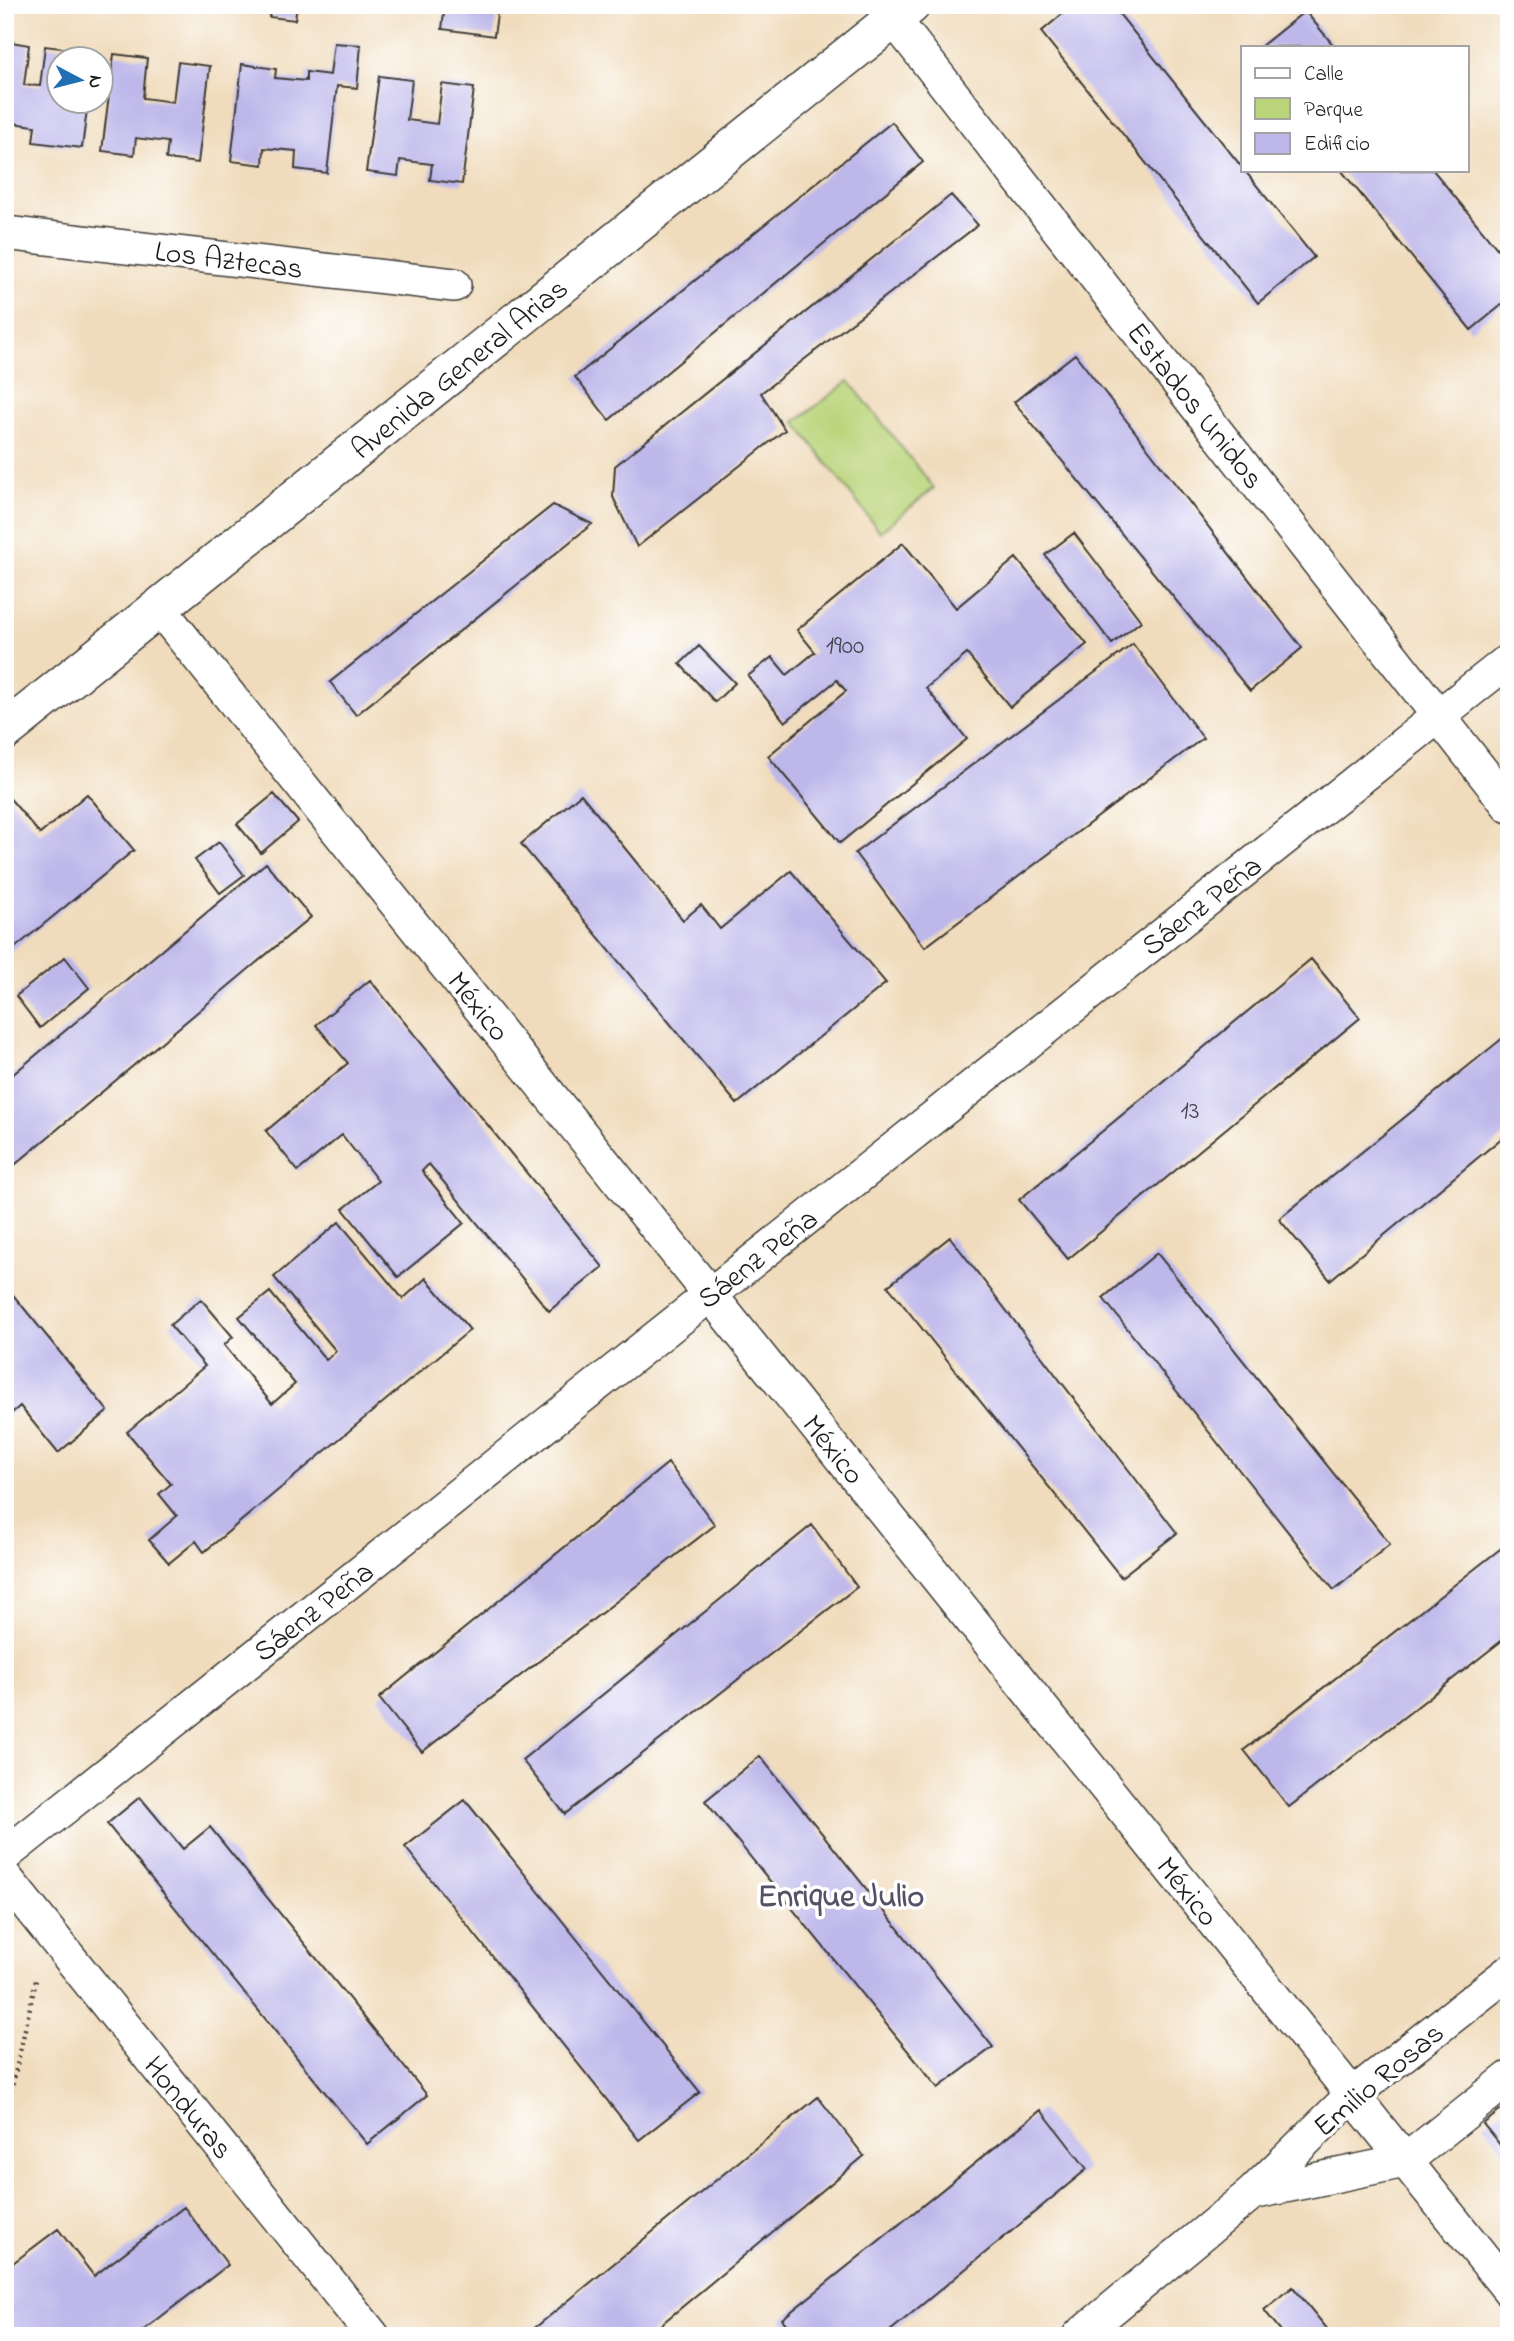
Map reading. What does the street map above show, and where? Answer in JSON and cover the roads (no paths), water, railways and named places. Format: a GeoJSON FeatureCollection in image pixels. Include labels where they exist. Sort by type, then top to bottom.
{"type":"FeatureCollection","features":[{"type":"Feature","properties":{"kind":"main road","name":"Avenida General Arias"},"geometry":{"type":"LineString","coordinates":[[5,731],[896,10]]}},
{"type":"Feature","properties":{"kind":"street","name":"Estados Unidos"},"geometry":{"type":"LineString","coordinates":[[896,10],[1509,806]]}},
{"type":"Feature","properties":{"kind":"street","name":"Los Aztecas"},"geometry":{"type":"LineString","coordinates":[[5,233],[454,285]]}},
{"type":"Feature","properties":{"kind":"street","name":"México"},"geometry":{"type":"LineString","coordinates":[[159,608],[1509,2290]]}},
{"type":"Feature","properties":{"kind":"street","name":"Sáenz Peña"},"geometry":{"type":"LineString","coordinates":[[5,1855],[1509,660]]}},
{"type":"Feature","properties":{"kind":"street","name":"Honduras"},"geometry":{"type":"LineString","coordinates":[[5,1877],[373,2336]]}},
{"type":"Feature","properties":{"kind":"street","name":"Emilio Rosas"},"geometry":{"type":"LineString","coordinates":[[1079,2336],[1252,2193],[1352,2095],[1509,1972]]}},
{"type":"Feature","properties":{"kind":"street","name":"Emilio Rosas"},"geometry":{"type":"LineString","coordinates":[[1252,2193],[1405,2161],[1509,2078]]}},
{"type":"Feature","properties":{"kind":"district","name":"Enrique Julio"},"geometry":{"type":"Point","coordinates":[841,1895]}}]}
